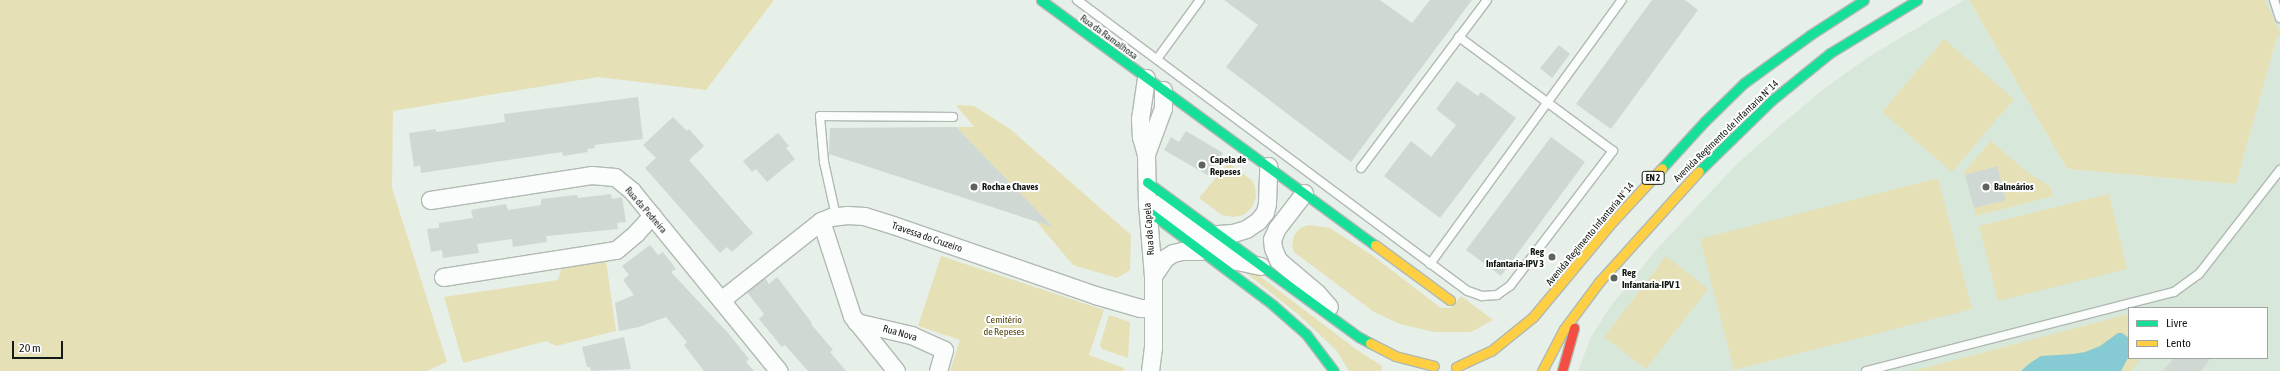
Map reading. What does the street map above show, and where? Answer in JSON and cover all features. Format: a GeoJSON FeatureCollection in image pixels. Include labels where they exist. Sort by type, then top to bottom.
{"type":"FeatureCollection","features":[{"type":"Feature","properties":{"kind":"main road","name":"Rua da Ramalhosa"},"geometry":{"type":"LineString","coordinates":[[1040,0],[1450,300]]}},
{"type":"Feature","properties":{"kind":"main road","name":"Avenida Regimento Infantaria Nº 14"},"geometry":{"type":"LineString","coordinates":[[1445,367],[1491,351],[1533,317],[1613,221],[1704,122],[1744,83],[1810,35],[1864,0]]}},
{"type":"Feature","properties":{"kind":"main road","name":"Avenida Regimento de Infantaria Nº 14"},"geometry":{"type":"LineString","coordinates":[[1542,371],[1564,329],[1599,282],[1672,199],[1772,100],[1830,53],[1917,0]]}},
{"type":"Feature","properties":{"kind":"main road"},"geometry":{"type":"LineString","coordinates":[[1147,182],[1335,319],[1376,347],[1395,356],[1468,371]]}},
{"type":"Feature","properties":{"kind":"main road"},"geometry":{"type":"LineString","coordinates":[[1148,207],[1306,334],[1334,371]]}},
{"type":"Feature","properties":{"kind":"main road"},"geometry":{"type":"LineString","coordinates":[[1562,371],[1574,331],[1575,313]]}},
{"type":"Feature","properties":{"kind":"main road","name":"EN 2"},"geometry":{"type":"LineString","coordinates":[[1416,371],[1445,367]]}},
{"type":"Feature","properties":{"kind":"street"},"geometry":{"type":"LineString","coordinates":[[1146,78],[1140,119],[1141,137],[1146,154]]}},
{"type":"Feature","properties":{"kind":"street","name":"Rua da Capela"},"geometry":{"type":"LineString","coordinates":[[1150,371],[1153,276],[1146,154],[1163,108],[1163,90]]}},
{"type":"Feature","properties":{"kind":"street"},"geometry":{"type":"LineString","coordinates":[[1218,234],[1234,233],[1246,229],[1258,221],[1265,212],[1269,187],[1268,166]]}},
{"type":"Feature","properties":{"kind":"street","name":"Rua da Pedreira"},"geometry":{"type":"LineString","coordinates":[[430,200],[591,175],[615,177],[632,191],[779,371]]}},
{"type":"Feature","properties":{"kind":"street"},"geometry":{"type":"LineString","coordinates":[[1304,193],[1277,228],[1272,239],[1273,248],[1278,260],[1317,293],[1328,305],[1335,319]]}},
{"type":"Feature","properties":{"kind":"street"},"geometry":{"type":"LineString","coordinates":[[1148,207],[1158,204],[1237,262],[1262,266]]}},
{"type":"Feature","properties":{"kind":"street"},"geometry":{"type":"LineString","coordinates":[[444,277],[616,250],[636,233],[652,215]]}},
{"type":"Feature","properties":{"kind":"street","name":"Travessa do Cruzeiro"},"geometry":{"type":"LineString","coordinates":[[829,219],[864,216],[1096,295],[1140,308],[1153,308]]}},
{"type":"Feature","properties":{"kind":"street"},"geometry":{"type":"LineString","coordinates":[[721,300],[829,219]]}},
{"type":"Feature","properties":{"kind":"street","name":"Rua Nova"},"geometry":{"type":"LineString","coordinates":[[829,219],[852,316],[896,371]]}},
{"type":"Feature","properties":{"kind":"street"},"geometry":{"type":"LineString","coordinates":[[1153,276],[1165,258],[1173,253],[1182,251],[1201,251]]}},
{"type":"Feature","properties":{"kind":"street","name":"Rua Nova"},"geometry":{"type":"LineString","coordinates":[[856,322],[911,335],[944,350],[938,371]]}},
{"type":"Feature","properties":{"kind":"lane"},"geometry":{"type":"LineString","coordinates":[[1077,0],[1468,291],[1482,296],[1497,295],[1510,286],[1612,151],[1459,37]]}},
{"type":"Feature","properties":{"kind":"lane"},"geometry":{"type":"LineString","coordinates":[[1157,59],[1200,0]]}},
{"type":"Feature","properties":{"kind":"lane"},"geometry":{"type":"LineString","coordinates":[[1361,168],[1487,0]]}},
{"type":"Feature","properties":{"kind":"lane"},"geometry":{"type":"LineString","coordinates":[[1430,264],[1622,0]]}},
{"type":"Feature","properties":{"kind":"lane"},"geometry":{"type":"LineString","coordinates":[[2274,0],[2280,18]]}},
{"type":"Feature","properties":{"kind":"lane"},"geometry":{"type":"LineString","coordinates":[[829,219],[820,116],[953,117]]}},
{"type":"Feature","properties":{"kind":"lane"},"geometry":{"type":"LineString","coordinates":[[1866,371],[1882,369],[2174,292],[2199,274],[2280,170]]}},
{"type":"Feature","properties":{"kind":"shaded area"},"geometry":{"type":"Polygon","coordinates":[[[1964,0],[1969,0],[2067,169],[2236,184],[2277,37],[2257,0],[2280,0],[2280,371],[1578,371],[1591,337],[1610,307],[1656,250],[1737,164],[1825,88],[1870,56],[1964,0]]]}},
{"type":"Feature","properties":{"kind":"green space"},"geometry":{"type":"Polygon","coordinates":[[[0,0],[774,0],[706,90],[598,77],[393,111],[392,188],[447,362],[427,371],[0,371],[0,0]]]}},
{"type":"Feature","properties":{"kind":"green space"},"geometry":{"type":"Polygon","coordinates":[[[1969,0],[2265,0],[2280,33],[2277,37],[2236,184],[2067,169],[1969,0]]]}},
{"type":"Feature","properties":{"kind":"green space"},"geometry":{"type":"Polygon","coordinates":[[[1944,39],[2014,99],[1952,172],[1882,112],[1944,39]]]}},
{"type":"Feature","properties":{"kind":"green space"},"geometry":{"type":"Polygon","coordinates":[[[956,105],[974,106],[1010,129],[1131,235],[1130,270],[1117,278],[1073,265],[1036,221],[1052,226],[956,127],[974,127],[956,105]]]}},
{"type":"Feature","properties":{"kind":"green space"},"geometry":{"type":"Polygon","coordinates":[[[1991,141],[2028,173],[2050,186],[2053,196],[1976,216],[1974,208],[2006,200],[1997,167],[1965,175],[1964,172],[1991,141]]]}},
{"type":"Feature","properties":{"kind":"green space"},"geometry":{"type":"Polygon","coordinates":[[[1228,163],[1252,180],[1255,187],[1256,197],[1252,207],[1244,215],[1233,217],[1222,215],[1199,198],[1228,163]]]}},
{"type":"Feature","properties":{"kind":"green space"},"geometry":{"type":"Polygon","coordinates":[[[1938,178],[1972,309],[1734,370],[1700,239],[1938,178]]]}},
{"type":"Feature","properties":{"kind":"green space"},"geometry":{"type":"Polygon","coordinates":[[[2109,194],[2127,269],[1998,301],[1979,226],[2109,194]]]}},
{"type":"Feature","properties":{"kind":"green space"},"geometry":{"type":"Polygon","coordinates":[[[1309,225],[1330,228],[1373,256],[1441,308],[1451,308],[1461,296],[1493,320],[1471,332],[1434,332],[1400,324],[1374,312],[1294,252],[1292,246],[1294,235],[1300,228],[1309,225]]]}},
{"type":"Feature","properties":{"kind":"green space","name":"Cemitério de Repeses"},"geometry":{"type":"Polygon","coordinates":[[[941,256],[1104,310],[1089,355],[1124,368],[1123,371],[950,371],[960,340],[918,326],[941,256]]]}},
{"type":"Feature","properties":{"kind":"green space"},"geometry":{"type":"Polygon","coordinates":[[[1666,256],[1708,289],[1646,369],[1604,337],[1666,256]]]}},
{"type":"Feature","properties":{"kind":"green space"},"geometry":{"type":"Polygon","coordinates":[[[606,261],[616,331],[556,346],[546,341],[463,363],[444,297],[558,280],[562,266],[606,261]]]}},
{"type":"Feature","properties":{"kind":"green space"},"geometry":{"type":"Polygon","coordinates":[[[1245,272],[1257,274],[1357,350],[1382,366],[1381,371],[1349,371],[1336,350],[1299,315],[1245,272]]]}},
{"type":"Feature","properties":{"kind":"green space"},"geometry":{"type":"Polygon","coordinates":[[[2128,314],[2128,359],[2140,359],[2131,371],[1913,371],[2128,314]]]}},
{"type":"Feature","properties":{"kind":"green space"},"geometry":{"type":"Polygon","coordinates":[[[1109,315],[1130,322],[1128,358],[1102,349],[1100,345],[1109,315]]]}},
{"type":"Feature","properties":{"kind":"water"},"geometry":{"type":"Polygon","coordinates":[[[2118,333],[2122,333],[2128,337],[2128,358],[2121,371],[2021,371],[2041,356],[2085,352],[2100,346],[2118,333]]]}},
{"type":"Feature","properties":{"kind":"building"},"geometry":{"type":"Polygon","coordinates":[[[1224,0],[1380,0],[1412,23],[1430,0],[1472,0],[1351,162],[1226,67],[1258,25],[1224,0]]]}},
{"type":"Feature","properties":{"kind":"building"},"geometry":{"type":"Polygon","coordinates":[[[1652,0],[1685,0],[1698,10],[1611,129],[1576,104],[1652,0]]]}},
{"type":"Feature","properties":{"kind":"building"},"geometry":{"type":"Polygon","coordinates":[[[1559,45],[1570,54],[1552,78],[1540,68],[1559,45]]]}},
{"type":"Feature","properties":{"kind":"building"},"geometry":{"type":"Polygon","coordinates":[[[1457,81],[1478,96],[1481,92],[1516,118],[1440,218],[1384,176],[1411,141],[1431,157],[1456,125],[1436,109],[1457,81]]]}},
{"type":"Feature","properties":{"kind":"building"},"geometry":{"type":"Polygon","coordinates":[[[638,97],[643,139],[594,145],[595,148],[587,149],[588,152],[563,156],[562,152],[421,173],[420,165],[414,167],[409,133],[436,129],[436,132],[505,122],[504,114],[638,97]]]}},
{"type":"Feature","properties":{"kind":"building"},"geometry":{"type":"Polygon","coordinates":[[[673,117],[687,131],[689,129],[704,146],[689,160],[753,233],[732,252],[727,247],[720,253],[645,168],[656,158],[643,145],[673,117]]]}},
{"type":"Feature","properties":{"kind":"building","name":"Rocha e Chaves"},"geometry":{"type":"Polygon","coordinates":[[[956,127],[1053,227],[829,154],[830,128],[956,127]]]}},
{"type":"Feature","properties":{"kind":"building","name":"Capela de Repeses"},"geometry":{"type":"Polygon","coordinates":[[[1186,131],[1223,153],[1209,176],[1164,150],[1171,137],[1179,142],[1186,131]]]}},
{"type":"Feature","properties":{"kind":"building"},"geometry":{"type":"Polygon","coordinates":[[[778,133],[789,146],[786,148],[795,159],[767,182],[756,169],[752,172],[743,161],[778,133]]]}},
{"type":"Feature","properties":{"kind":"building"},"geometry":{"type":"Polygon","coordinates":[[[1551,137],[1585,162],[1501,276],[1466,250],[1551,137]]]}},
{"type":"Feature","properties":{"kind":"building","name":"Balneários"},"geometry":{"type":"Polygon","coordinates":[[[1997,166],[2006,200],[1974,208],[1965,175],[1997,166]]]}},
{"type":"Feature","properties":{"kind":"building"},"geometry":{"type":"Polygon","coordinates":[[[611,194],[612,199],[622,197],[626,222],[617,223],[618,229],[546,236],[547,242],[513,247],[512,239],[477,244],[479,253],[443,258],[442,250],[431,252],[427,229],[439,228],[439,223],[473,218],[471,210],[506,204],[508,210],[541,205],[541,199],[577,195],[578,198],[611,194]]]}},
{"type":"Feature","properties":{"kind":"building"},"geometry":{"type":"Polygon","coordinates":[[[650,245],[658,255],[663,252],[676,269],[671,272],[728,333],[749,359],[746,362],[754,371],[704,371],[684,345],[687,342],[666,317],[639,327],[619,331],[615,303],[634,295],[623,280],[629,275],[622,266],[650,245]]]}},
{"type":"Feature","properties":{"kind":"building"},"geometry":{"type":"Polygon","coordinates":[[[777,277],[812,323],[811,324],[833,350],[830,352],[846,371],[808,371],[785,345],[782,347],[759,319],[764,314],[747,292],[765,278],[769,284],[777,277]]]}},
{"type":"Feature","properties":{"kind":"building"},"geometry":{"type":"Polygon","coordinates":[[[624,337],[631,369],[591,371],[590,367],[587,367],[582,347],[624,337]]]}},
{"type":"Feature","properties":{"kind":"building"},"geometry":{"type":"Polygon","coordinates":[[[2173,359],[2210,359],[2201,371],[2163,371],[2173,359]]]}},
{"type":"Feature","properties":{"kind":"traffic: fast"},"geometry":{"type":"LineString","coordinates":[[1041,0],[1375,245]]}},
{"type":"Feature","properties":{"kind":"traffic: fast"},"geometry":{"type":"LineString","coordinates":[[1662,168],[1704,122],[1744,83],[1810,35],[1864,0]]}},
{"type":"Feature","properties":{"kind":"traffic: fast"},"geometry":{"type":"LineString","coordinates":[[1699,171],[1772,100],[1830,53],[1917,0]]}},
{"type":"Feature","properties":{"kind":"traffic: fast"},"geometry":{"type":"LineString","coordinates":[[1147,182],[1359,337],[1370,343]]}},
{"type":"Feature","properties":{"kind":"traffic: fast"},"geometry":{"type":"LineString","coordinates":[[1148,211],[1273,305],[1306,334],[1334,371]]}},
{"type":"Feature","properties":{"kind":"traffic: slow"},"geometry":{"type":"LineString","coordinates":[[1456,367],[1491,351],[1533,317],[1613,221],[1662,168]]}},
{"type":"Feature","properties":{"kind":"traffic: slow"},"geometry":{"type":"LineString","coordinates":[[1542,371],[1564,329],[1599,282],[1699,171]]}},
{"type":"Feature","properties":{"kind":"traffic: slow"},"geometry":{"type":"LineString","coordinates":[[1375,245],[1450,300]]}},
{"type":"Feature","properties":{"kind":"traffic: slow"},"geometry":{"type":"LineString","coordinates":[[1370,343],[1395,356],[1434,366]]}},
{"type":"Feature","properties":{"kind":"traffic: jam"},"geometry":{"type":"LineString","coordinates":[[1562,371],[1574,328]]}},
{"type":"Feature","properties":{"kind":"place","name":"Capela de Repeses"},"geometry":{"type":"Point","coordinates":[1202,165]}},
{"type":"Feature","properties":{"kind":"place","name":"Rocha e Chaves"},"geometry":{"type":"Point","coordinates":[974,187]}},
{"type":"Feature","properties":{"kind":"place","name":"Balneários"},"geometry":{"type":"Point","coordinates":[1986,187]}},
{"type":"Feature","properties":{"kind":"place","name":"Reg Infantaria-IPV 3"},"geometry":{"type":"Point","coordinates":[1552,257]}},
{"type":"Feature","properties":{"kind":"place","name":"Reg Infantaria-IPV 1"},"geometry":{"type":"Point","coordinates":[1614,278]}}]}
